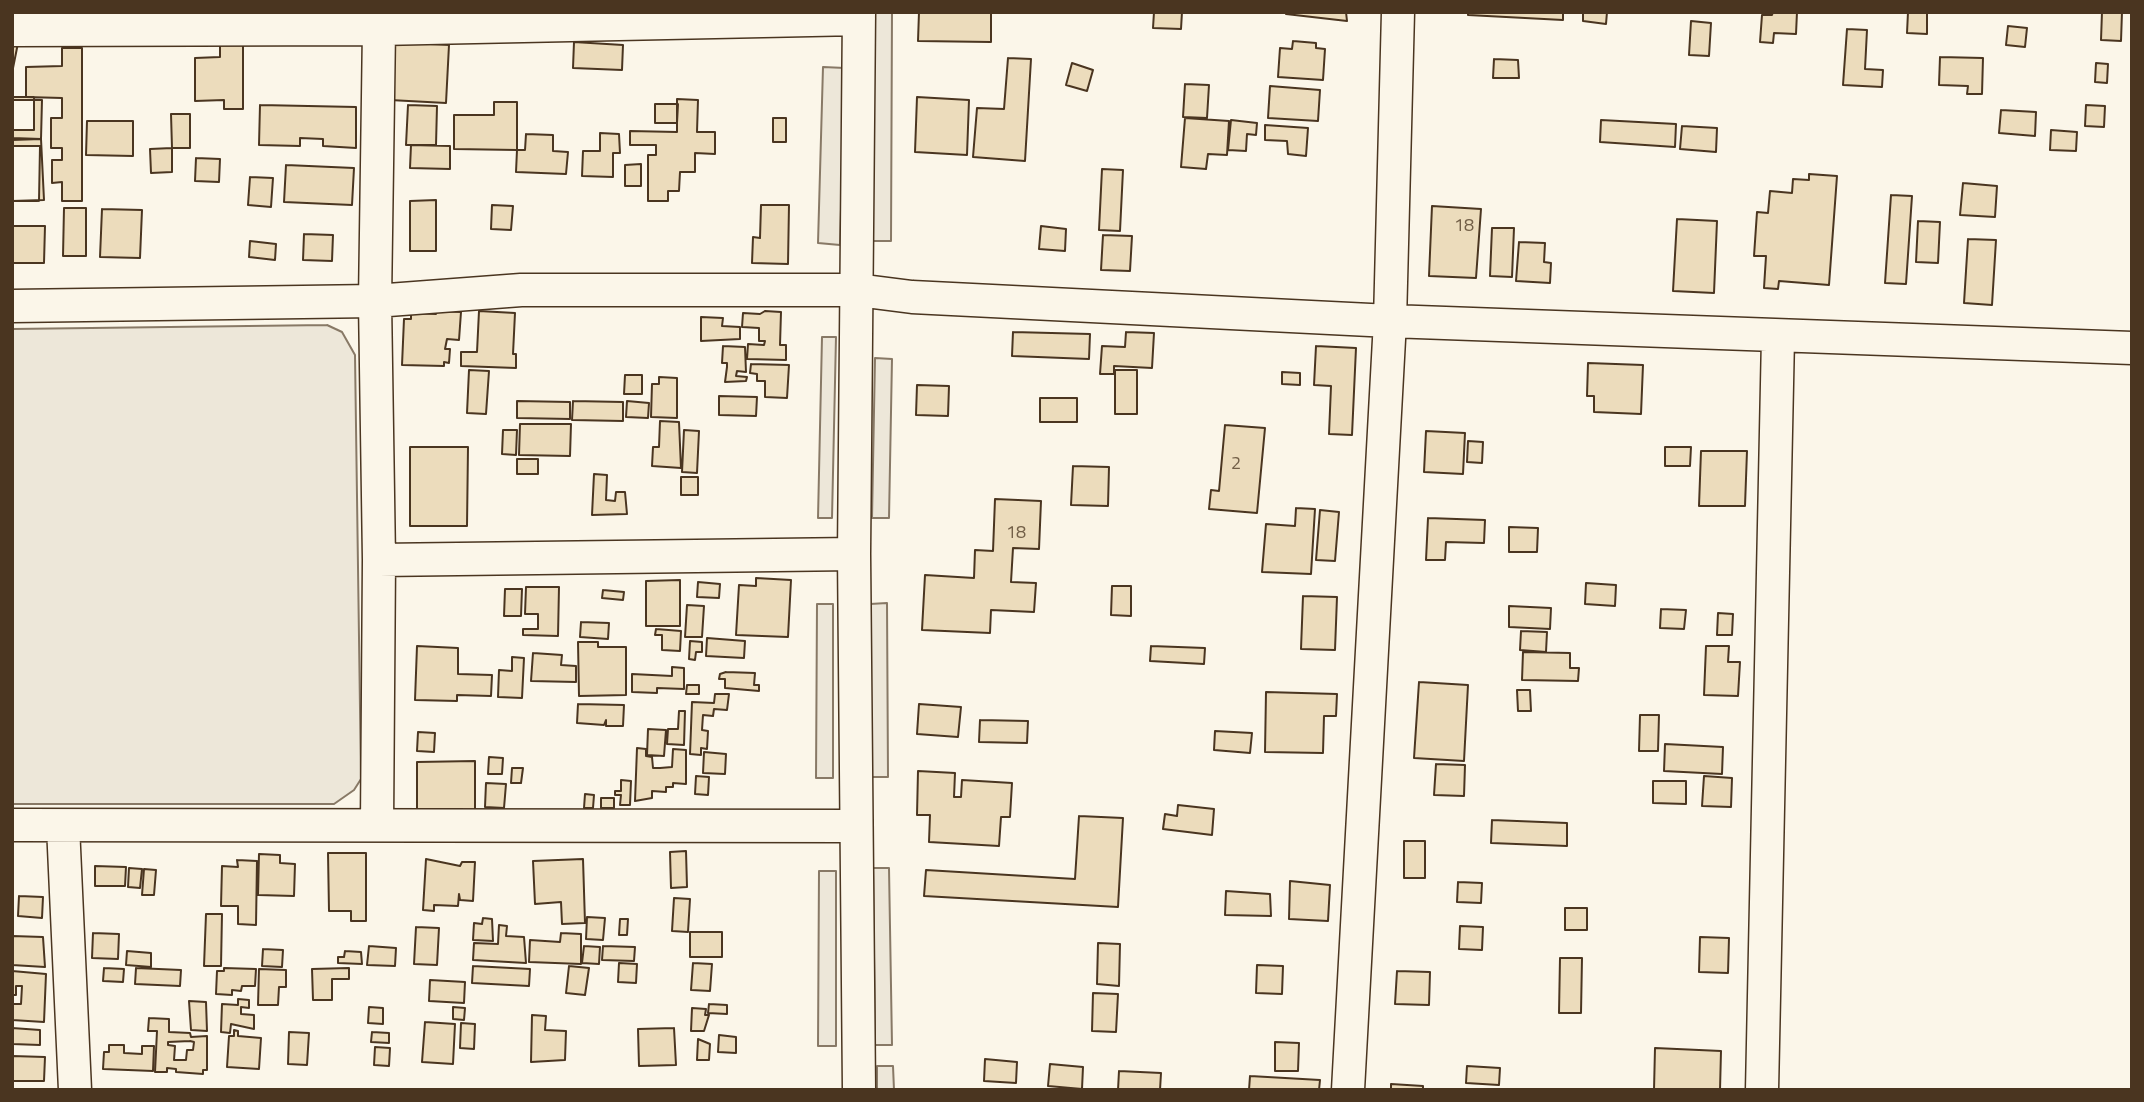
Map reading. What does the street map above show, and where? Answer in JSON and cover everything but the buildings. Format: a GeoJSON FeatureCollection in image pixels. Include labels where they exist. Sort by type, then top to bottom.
{"type":"FeatureCollection","features":[{"type":"Feature","properties":{"kind":"street"},"geometry":{"type":"LineString","coordinates":[[1349,1090],[1390,321],[1398,12]]}},
{"type":"Feature","properties":{"kind":"street"},"geometry":{"type":"LineString","coordinates":[[12,30],[382,20],[859,15],[854,554],[859,1090]]}},
{"type":"Feature","properties":{"kind":"street"},"geometry":{"type":"LineString","coordinates":[[377,824],[379,560],[375,301],[382,20]]}},
{"type":"Feature","properties":{"kind":"street"},"geometry":{"type":"LineString","coordinates":[[12,306],[375,301],[522,290],[857,290],[912,298],[1390,321],[2132,348]]}},
{"type":"Feature","properties":{"kind":"street"},"geometry":{"type":"LineString","coordinates":[[1762,1090],[1778,337]]}},
{"type":"Feature","properties":{"kind":"street"},"geometry":{"type":"LineString","coordinates":[[379,560],[854,554]]}},
{"type":"Feature","properties":{"kind":"street"},"geometry":{"type":"LineString","coordinates":[[12,825],[855,826]]}},
{"type":"Feature","properties":{"kind":"street"},"geometry":{"type":"LineString","coordinates":[[63,826],[75,1090]]}},
{"type":"Feature","properties":{"kind":"shaded area"},"geometry":{"type":"Polygon","coordinates":[[[873,12],[892,12],[891,241],[873,241],[873,12]]]}},
{"type":"Feature","properties":{"kind":"shaded area"},"geometry":{"type":"Polygon","coordinates":[[[823,67],[845,68],[840,245],[818,243],[823,67]]]}},
{"type":"Feature","properties":{"kind":"shaded area"},"geometry":{"type":"Polygon","coordinates":[[[327,325],[342,332],[355,355],[361,779],[354,790],[334,804],[12,804],[12,329],[327,325]]]}},
{"type":"Feature","properties":{"kind":"shaded area"},"geometry":{"type":"Polygon","coordinates":[[[822,337],[836,337],[832,518],[818,518],[822,337]]]}},
{"type":"Feature","properties":{"kind":"shaded area"},"geometry":{"type":"Polygon","coordinates":[[[875,358],[892,359],[889,518],[872,518],[875,358]]]}},
{"type":"Feature","properties":{"kind":"shaded area"},"geometry":{"type":"Polygon","coordinates":[[[887,603],[888,777],[871,777],[870,604],[887,603]]]}},
{"type":"Feature","properties":{"kind":"shaded area"},"geometry":{"type":"Polygon","coordinates":[[[817,604],[833,604],[833,778],[816,778],[817,604]]]}},
{"type":"Feature","properties":{"kind":"shaded area"},"geometry":{"type":"Polygon","coordinates":[[[873,868],[889,868],[892,1045],[875,1045],[873,868]]]}},
{"type":"Feature","properties":{"kind":"shaded area"},"geometry":{"type":"Polygon","coordinates":[[[819,871],[836,871],[836,1046],[818,1046],[819,871]]]}},
{"type":"Feature","properties":{"kind":"shaded area"},"geometry":{"type":"Polygon","coordinates":[[[877,1066],[893,1066],[894,1090],[877,1090],[877,1066]]]}}]}
